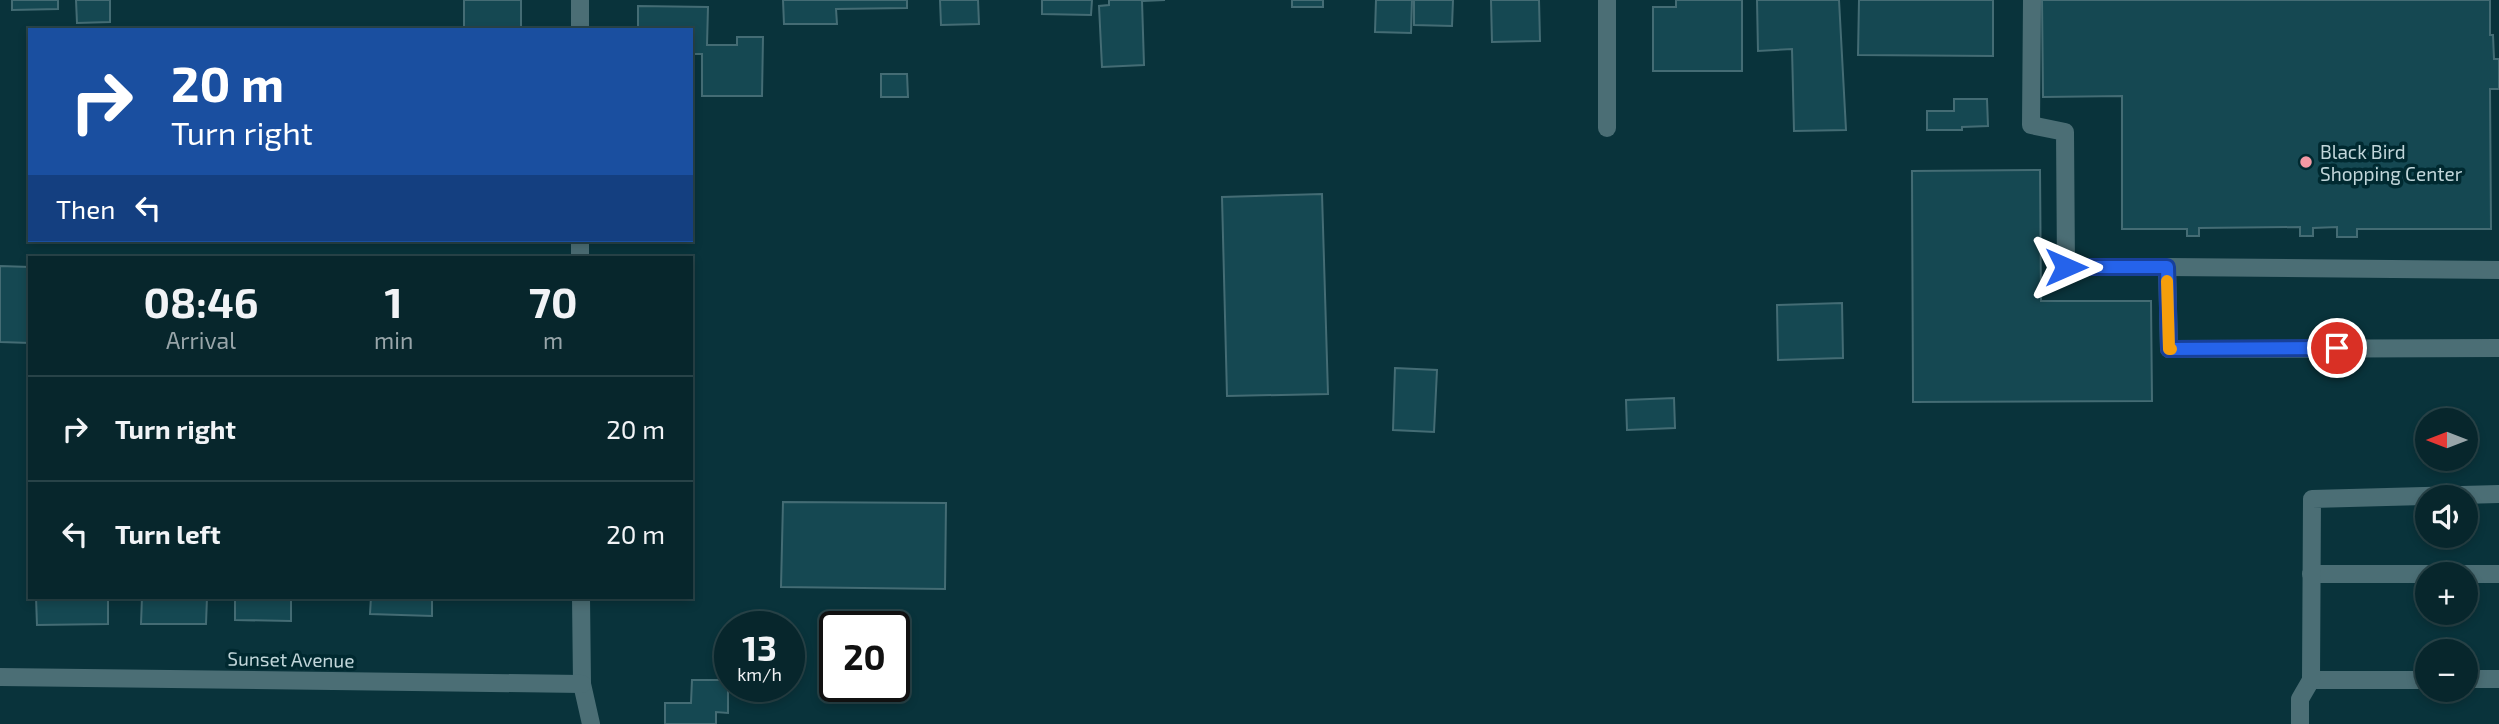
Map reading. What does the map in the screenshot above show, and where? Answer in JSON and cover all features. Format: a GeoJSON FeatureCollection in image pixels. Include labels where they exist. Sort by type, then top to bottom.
{"type":"FeatureCollection","features":[{"type":"Feature","properties":{"kind":"street"},"geometry":{"type":"LineString","coordinates":[[580,0],[580,28]]}},
{"type":"Feature","properties":{"kind":"street"},"geometry":{"type":"LineString","coordinates":[[1607,0],[1607,128]]}},
{"type":"Feature","properties":{"kind":"street"},"geometry":{"type":"LineString","coordinates":[[2032,0],[2031,125],[2065,132],[2066,267],[2499,270]]}},
{"type":"Feature","properties":{"kind":"street"},"geometry":{"type":"LineString","coordinates":[[2167,267],[2169,349],[2499,348]]}},
{"type":"Feature","properties":{"kind":"street"},"geometry":{"type":"LineString","coordinates":[[2300,724],[2300,699],[2311,680],[2312,499],[2499,494]]}},
{"type":"Feature","properties":{"kind":"street"},"geometry":{"type":"LineString","coordinates":[[2311,574],[2415,574]]}},
{"type":"Feature","properties":{"kind":"street"},"geometry":{"type":"LineString","coordinates":[[2478,574],[2499,574]]}},
{"type":"Feature","properties":{"kind":"street"},"geometry":{"type":"LineString","coordinates":[[582,599],[582,684],[591,724]]}},
{"type":"Feature","properties":{"kind":"street","name":"Sunset Avenue"},"geometry":{"type":"LineString","coordinates":[[0,677],[582,684]]}},
{"type":"Feature","properties":{"kind":"street"},"geometry":{"type":"LineString","coordinates":[[2478,679],[2499,679]]}},
{"type":"Feature","properties":{"kind":"street"},"geometry":{"type":"LineString","coordinates":[[2311,680],[2415,680]]}},
{"type":"Feature","properties":{"kind":"building"},"geometry":{"type":"Polygon","coordinates":[[[12,0],[58,0],[58,9],[12,10],[12,0]]]}},
{"type":"Feature","properties":{"kind":"building"},"geometry":{"type":"Polygon","coordinates":[[[76,0],[110,0],[110,22],[77,23],[76,0]]]}},
{"type":"Feature","properties":{"kind":"building"},"geometry":{"type":"Polygon","coordinates":[[[464,0],[521,0],[521,28],[464,28],[464,0]]]}},
{"type":"Feature","properties":{"kind":"building"},"geometry":{"type":"Polygon","coordinates":[[[783,0],[907,0],[907,8],[836,9],[837,24],[784,24],[783,0]]]}},
{"type":"Feature","properties":{"kind":"building"},"geometry":{"type":"Polygon","coordinates":[[[940,0],[978,0],[979,24],[941,25],[940,0]]]}},
{"type":"Feature","properties":{"kind":"building"},"geometry":{"type":"Polygon","coordinates":[[[1042,0],[1092,0],[1091,15],[1042,14],[1042,0]]]}},
{"type":"Feature","properties":{"kind":"building"},"geometry":{"type":"Polygon","coordinates":[[[1109,0],[1165,0],[1142,1],[1144,65],[1102,67],[1099,6],[1109,5],[1109,0]]]}},
{"type":"Feature","properties":{"kind":"building"},"geometry":{"type":"Polygon","coordinates":[[[1292,0],[1323,0],[1323,7],[1292,7],[1292,0]]]}},
{"type":"Feature","properties":{"kind":"building"},"geometry":{"type":"Polygon","coordinates":[[[1376,0],[1412,0],[1411,33],[1375,32],[1376,0]]]}},
{"type":"Feature","properties":{"kind":"building"},"geometry":{"type":"Polygon","coordinates":[[[1414,0],[1453,0],[1452,26],[1414,25],[1414,0]]]}},
{"type":"Feature","properties":{"kind":"building"},"geometry":{"type":"Polygon","coordinates":[[[1491,0],[1539,0],[1540,41],[1492,42],[1491,0]]]}},
{"type":"Feature","properties":{"kind":"building"},"geometry":{"type":"Polygon","coordinates":[[[1676,0],[1742,0],[1742,71],[1653,71],[1653,7],[1676,7],[1676,0]]]}},
{"type":"Feature","properties":{"kind":"building"},"geometry":{"type":"Polygon","coordinates":[[[1757,0],[1839,0],[1846,130],[1794,131],[1792,49],[1758,51],[1757,0]]]}},
{"type":"Feature","properties":{"kind":"building"},"geometry":{"type":"Polygon","coordinates":[[[1859,0],[1993,0],[1993,56],[1858,55],[1859,0]]]}},
{"type":"Feature","properties":{"kind":"building","name":"Black Bird Shopping Center"},"geometry":{"type":"Polygon","coordinates":[[[2042,0],[2490,0],[2490,35],[2493,35],[2494,59],[2499,59],[2499,89],[2490,89],[2491,229],[2357,229],[2357,237],[2337,237],[2337,227],[2313,228],[2313,236],[2300,236],[2300,227],[2199,228],[2199,236],[2187,236],[2187,229],[2122,229],[2122,96],[2043,97],[2042,0]]]}},
{"type":"Feature","properties":{"kind":"building"},"geometry":{"type":"Polygon","coordinates":[[[638,6],[708,7],[707,45],[737,45],[737,37],[763,37],[762,96],[702,96],[702,54],[693,54],[693,28],[638,28],[638,6]]]}},
{"type":"Feature","properties":{"kind":"building"},"geometry":{"type":"Polygon","coordinates":[[[881,74],[907,74],[908,97],[881,97],[881,74]]]}},
{"type":"Feature","properties":{"kind":"building"},"geometry":{"type":"Polygon","coordinates":[[[1954,99],[1987,99],[1988,126],[1962,127],[1962,130],[1927,130],[1927,111],[1954,111],[1954,99]]]}},
{"type":"Feature","properties":{"kind":"building"},"geometry":{"type":"Polygon","coordinates":[[[2040,170],[2041,301],[2151,301],[2152,401],[1913,402],[1912,171],[2040,170]]]}},
{"type":"Feature","properties":{"kind":"building"},"geometry":{"type":"Polygon","coordinates":[[[1322,194],[1328,394],[1227,396],[1222,197],[1322,194]]]}},
{"type":"Feature","properties":{"kind":"building"},"geometry":{"type":"Polygon","coordinates":[[[0,266],[28,267],[28,343],[0,342],[0,266]]]}},
{"type":"Feature","properties":{"kind":"building"},"geometry":{"type":"Polygon","coordinates":[[[1842,303],[1843,358],[1778,360],[1777,305],[1842,303]]]}},
{"type":"Feature","properties":{"kind":"building"},"geometry":{"type":"Polygon","coordinates":[[[1395,368],[1437,370],[1434,432],[1393,430],[1395,368]]]}},
{"type":"Feature","properties":{"kind":"building"},"geometry":{"type":"Polygon","coordinates":[[[1674,398],[1675,428],[1627,430],[1626,400],[1674,398]]]}},
{"type":"Feature","properties":{"kind":"building"},"geometry":{"type":"Polygon","coordinates":[[[783,502],[946,503],[945,589],[781,587],[783,502]]]}},
{"type":"Feature","properties":{"kind":"building"},"geometry":{"type":"Polygon","coordinates":[[[36,599],[108,599],[108,624],[37,625],[36,599]]]}},
{"type":"Feature","properties":{"kind":"building"},"geometry":{"type":"Polygon","coordinates":[[[142,599],[207,599],[206,624],[141,624],[142,599]]]}},
{"type":"Feature","properties":{"kind":"building"},"geometry":{"type":"Polygon","coordinates":[[[235,599],[291,599],[291,621],[235,620],[235,599]]]}},
{"type":"Feature","properties":{"kind":"building"},"geometry":{"type":"Polygon","coordinates":[[[371,599],[432,599],[432,616],[370,614],[371,599]]]}},
{"type":"Feature","properties":{"kind":"building"},"geometry":{"type":"Polygon","coordinates":[[[692,680],[714,680],[714,702],[728,702],[728,713],[716,712],[716,724],[665,724],[665,703],[691,703],[692,680]]]}},
{"type":"Feature","properties":{"kind":"slow traffic"},"geometry":{"type":"LineString","coordinates":[[2167,281],[2171,349]]}},
{"type":"Feature","properties":{"kind":"place","name":"Black Bird Shopping Center"},"geometry":{"type":"Point","coordinates":[2306,162]}},
{"type":"Feature","properties":{"kind":"route"},"geometry":{"type":"LineString","coordinates":[[2066,267],[2167,267],[2169,349],[2337,348]]}}]}
